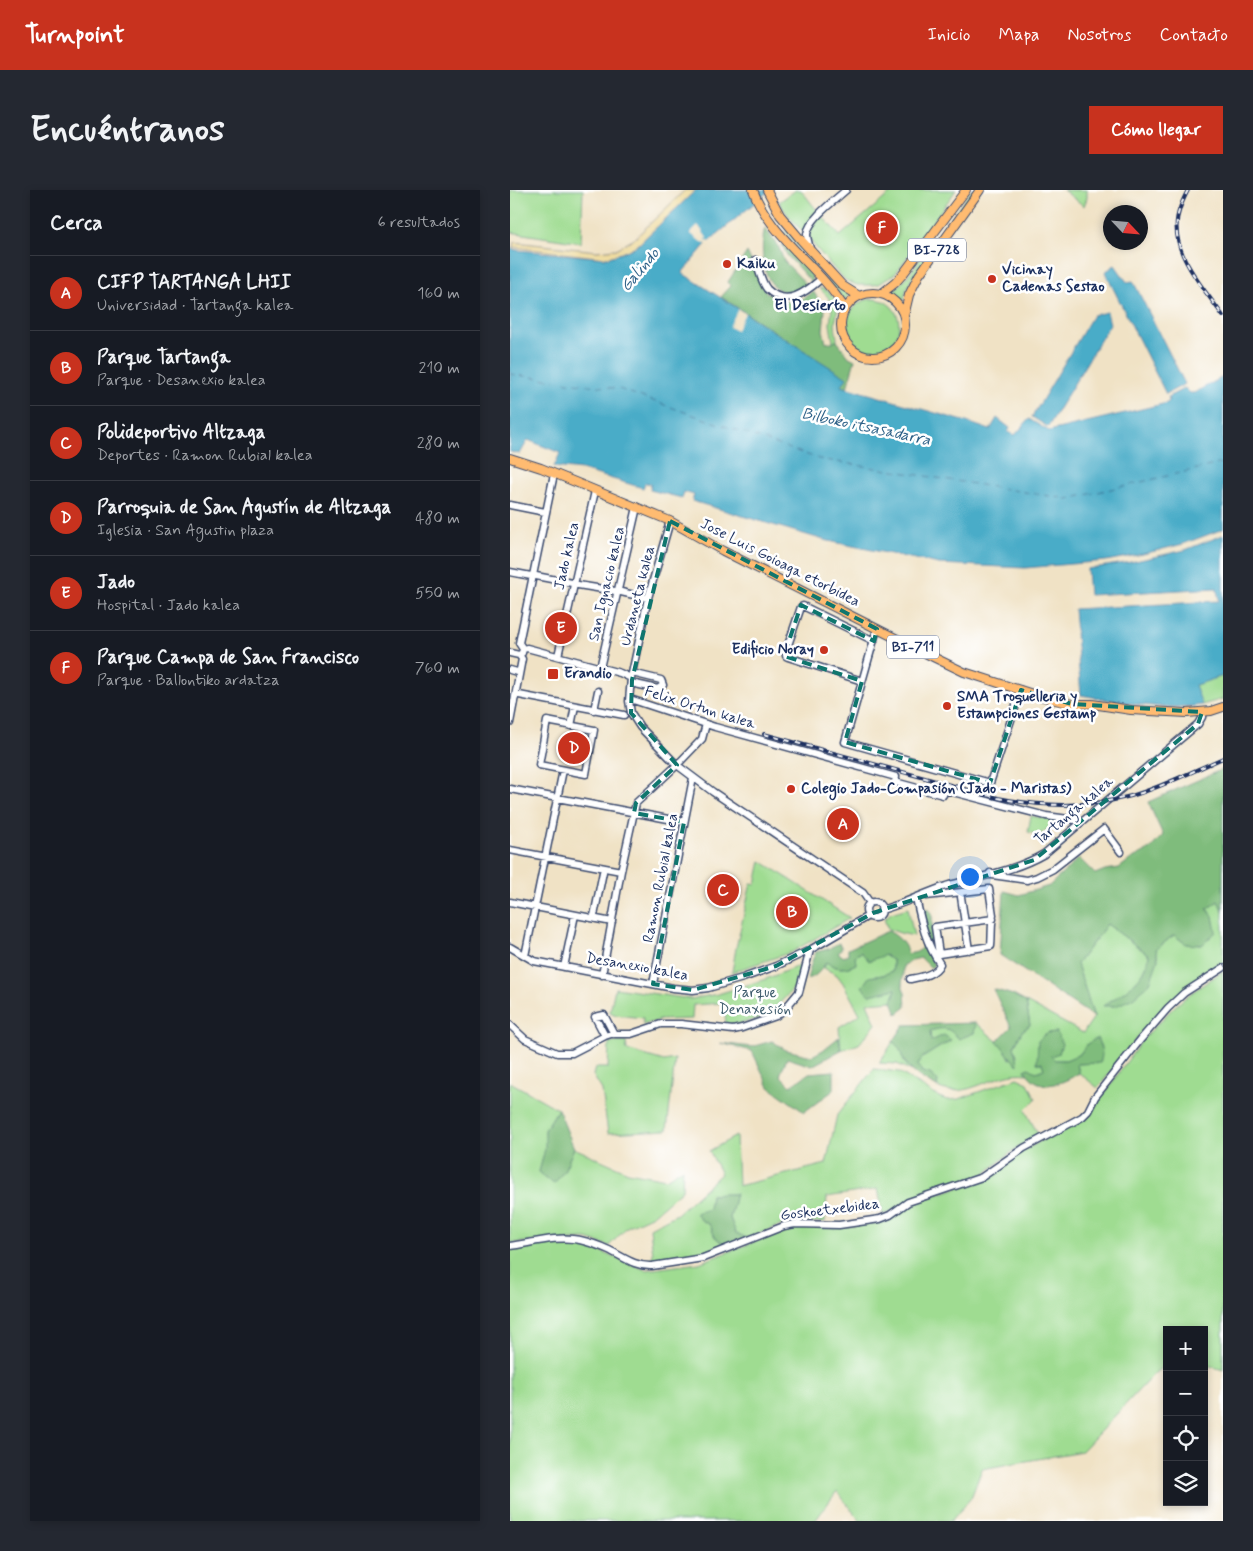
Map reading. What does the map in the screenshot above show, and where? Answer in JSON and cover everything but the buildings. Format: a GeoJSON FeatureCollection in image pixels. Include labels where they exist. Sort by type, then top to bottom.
{"type":"FeatureCollection","features":[{"type":"Feature","properties":{"kind":"main road"},"geometry":{"type":"LineString","coordinates":[[753,190],[773,227],[835,294],[845,310],[859,296],[881,294],[899,306],[904,316]]}},
{"type":"Feature","properties":{"kind":"main road"},"geometry":{"type":"LineString","coordinates":[[767,190],[780,215],[810,251],[843,286],[859,296]]}},
{"type":"Feature","properties":{"kind":"main road","name":"BI-728"},"geometry":{"type":"LineString","coordinates":[[881,294],[903,274],[966,190]]}},
{"type":"Feature","properties":{"kind":"main road","name":"BI-728"},"geometry":{"type":"LineString","coordinates":[[845,310],[841,319],[841,330],[844,340],[854,352],[869,358],[880,357],[898,346],[903,337],[905,327],[904,316],[909,295],[916,280],[968,206],[982,190]]}},
{"type":"Feature","properties":{"kind":"main road","name":"BI-711"},"geometry":{"type":"LineString","coordinates":[[510,458],[670,521]]}},
{"type":"Feature","properties":{"kind":"main road","name":"Jose Luis Goioaga etorbidea"},"geometry":{"type":"LineString","coordinates":[[670,521],[723,551],[964,672],[1072,704],[1092,704],[1131,710],[1182,713],[1202,712],[1223,706]]}},
{"type":"Feature","properties":{"kind":"main road","name":"BI-711"},"geometry":{"type":"LineString","coordinates":[[1175,712],[1223,706]]}},
{"type":"Feature","properties":{"kind":"street"},"geometry":{"type":"LineString","coordinates":[[810,251],[807,236],[810,225],[846,190]]}},
{"type":"Feature","properties":{"kind":"street"},"geometry":{"type":"LineString","coordinates":[[755,260],[767,288],[783,297],[792,298],[801,295],[821,278]]}},
{"type":"Feature","properties":{"kind":"street"},"geometry":{"type":"LineString","coordinates":[[510,723],[522,659],[520,643],[553,476]]}},
{"type":"Feature","properties":{"kind":"street","name":"Jado kalea"},"geometry":{"type":"LineString","coordinates":[[558,656],[595,491]]}},
{"type":"Feature","properties":{"kind":"street"},"geometry":{"type":"LineString","coordinates":[[510,505],[545,512]]}},
{"type":"Feature","properties":{"kind":"street","name":"San Ignacio kalea"},"geometry":{"type":"LineString","coordinates":[[600,668],[638,507]]}},
{"type":"Feature","properties":{"kind":"street","name":"Urdaneta kalea"},"geometry":{"type":"LineString","coordinates":[[631,678],[648,598],[670,521]]}},
{"type":"Feature","properties":{"kind":"street"},"geometry":{"type":"LineString","coordinates":[[510,572],[647,598]]}},
{"type":"Feature","properties":{"kind":"street","name":"Jose Luis Goioaga etorbidea"},"geometry":{"type":"LineString","coordinates":[[862,681],[788,657],[785,654],[801,607],[803,606],[874,641]]}},
{"type":"Feature","properties":{"kind":"street"},"geometry":{"type":"LineString","coordinates":[[877,629],[845,742],[990,783],[1021,690]]}},
{"type":"Feature","properties":{"kind":"street"},"geometry":{"type":"LineString","coordinates":[[510,652],[521,652],[527,648],[620,673],[631,678],[630,708],[636,721],[677,765],[693,778],[859,891],[870,903],[878,904],[881,910],[878,917],[868,916],[866,909],[870,903]]}},
{"type":"Feature","properties":{"kind":"street"},"geometry":{"type":"LineString","coordinates":[[594,710],[598,691]]}},
{"type":"Feature","properties":{"kind":"street"},"geometry":{"type":"LineString","coordinates":[[519,695],[624,715]]}},
{"type":"Feature","properties":{"kind":"street","name":"Felix Ortun kalea"},"geometry":{"type":"LineString","coordinates":[[633,700],[706,724],[896,777],[895,782],[943,795],[945,790],[1039,814],[1076,820]]}},
{"type":"Feature","properties":{"kind":"street"},"geometry":{"type":"LineString","coordinates":[[571,726],[575,706]]}},
{"type":"Feature","properties":{"kind":"street","name":"Tartanga kalea"},"geometry":{"type":"LineString","coordinates":[[881,910],[944,887],[1023,864],[1044,854],[1198,724],[1202,717],[1202,712]]}},
{"type":"Feature","properties":{"kind":"street"},"geometry":{"type":"LineString","coordinates":[[547,721],[571,726],[594,730],[586,774],[538,765],[547,721]]}},
{"type":"Feature","properties":{"kind":"street"},"geometry":{"type":"LineString","coordinates":[[602,975],[621,871],[636,803],[702,740],[706,724]]}},
{"type":"Feature","properties":{"kind":"street"},"geometry":{"type":"LineString","coordinates":[[525,956],[563,770]]}},
{"type":"Feature","properties":{"kind":"street","name":"Ramon Rubial kalea"},"geometry":{"type":"LineString","coordinates":[[653,984],[693,778]]}},
{"type":"Feature","properties":{"kind":"street"},"geometry":{"type":"LineString","coordinates":[[510,789],[684,822]]}},
{"type":"Feature","properties":{"kind":"street"},"geometry":{"type":"LineString","coordinates":[[990,874],[992,876],[1027,880],[1036,877],[1053,869],[1104,829],[1122,852]]}},
{"type":"Feature","properties":{"kind":"street"},"geometry":{"type":"LineString","coordinates":[[510,850],[621,871]]}},
{"type":"Feature","properties":{"kind":"street"},"geometry":{"type":"LineString","coordinates":[[594,916],[603,872]]}},
{"type":"Feature","properties":{"kind":"street"},"geometry":{"type":"LineString","coordinates":[[910,979],[933,972],[938,969],[940,964],[931,953],[926,941],[919,897],[989,889],[993,919],[991,946],[939,954],[936,927],[993,919]]}},
{"type":"Feature","properties":{"kind":"street"},"geometry":{"type":"LineString","coordinates":[[961,897],[969,950]]}},
{"type":"Feature","properties":{"kind":"street"},"geometry":{"type":"LineString","coordinates":[[510,902],[612,922]]}},
{"type":"Feature","properties":{"kind":"street"},"geometry":{"type":"LineString","coordinates":[[564,967],[575,915]]}},
{"type":"Feature","properties":{"kind":"street","name":"Desanexio kalea"},"geometry":{"type":"LineString","coordinates":[[510,947],[534,961],[673,988],[693,990],[708,988],[776,966],[810,950],[868,916]]}},
{"type":"Feature","properties":{"kind":"street"},"geometry":{"type":"LineString","coordinates":[[510,1025],[525,1038],[557,1054],[572,1054],[605,1036],[632,1034],[661,1024],[681,1024],[733,1030],[753,1025],[776,1016],[784,1010],[799,992],[810,950]]}},
{"type":"Feature","properties":{"kind":"street","name":"Goskoetxebidea"},"geometry":{"type":"LineString","coordinates":[[510,1246],[552,1240],[579,1239],[607,1249],[636,1264],[652,1266],[703,1258],[784,1226],[795,1224],[839,1225],[880,1220],[908,1202],[982,1177],[1024,1148],[1082,1117],[1141,1038],[1168,1008],[1184,994],[1223,968]]}},
{"type":"Feature","properties":{"kind":"street"},"geometry":{"type":"LineString","coordinates":[[605,1036],[595,1017],[604,1015],[614,1034]]}},
{"type":"Feature","properties":{"kind":"highlighted area"},"geometry":{"type":"Polygon","coordinates":[[[670,521],[877,629],[874,641],[801,605],[784,656],[862,681],[845,742],[990,783],[1021,690],[1072,704],[1202,712],[1198,724],[1034,860],[873,913],[776,966],[693,990],[653,984],[684,822],[634,813],[636,803],[677,765],[631,713],[632,680],[670,521]]]}},
{"type":"Feature","properties":{"kind":"green space"},"geometry":{"type":"Polygon","coordinates":[[[510,190],[583,190],[581,243],[510,232],[510,190]]]}},
{"type":"Feature","properties":{"kind":"green space"},"geometry":{"type":"Polygon","coordinates":[[[796,190],[801,190],[819,213],[806,227],[804,233],[779,202],[796,190]]]}},
{"type":"Feature","properties":{"kind":"green space"},"geometry":{"type":"Polygon","coordinates":[[[894,190],[956,190],[895,274],[874,285],[857,285],[847,281],[812,243],[809,236],[810,231],[821,215],[840,236],[894,190]]]}},
{"type":"Feature","properties":{"kind":"green space"},"geometry":{"type":"Polygon","coordinates":[[[972,190],[976,190],[912,278],[903,303],[892,293],[907,277],[972,190]]]}},
{"type":"Feature","properties":{"kind":"green space"},"geometry":{"type":"Polygon","coordinates":[[[1063,190],[1087,190],[1084,206],[1063,190]]]}},
{"type":"Feature","properties":{"kind":"green space"},"geometry":{"type":"Polygon","coordinates":[[[765,228],[779,248],[784,261],[807,285],[803,288],[789,292],[780,290],[773,285],[768,277],[763,257],[762,247],[765,228]]]}},
{"type":"Feature","properties":{"kind":"green space"},"geometry":{"type":"Polygon","coordinates":[[[787,230],[824,273],[850,294],[843,301],[839,293],[784,232],[787,230]]]}},
{"type":"Feature","properties":{"kind":"green space"},"geometry":{"type":"Polygon","coordinates":[[[782,245],[785,245],[812,274],[812,283],[787,255],[782,245]]]}},
{"type":"Feature","properties":{"kind":"green space"},"geometry":{"type":"Polygon","coordinates":[[[747,252],[766,292],[781,301],[793,302],[804,298],[813,291],[825,310],[823,330],[826,343],[837,341],[849,357],[855,360],[847,388],[841,386],[846,378],[721,297],[731,286],[728,282],[747,252]]]}},
{"type":"Feature","properties":{"kind":"green space"},"geometry":{"type":"Polygon","coordinates":[[[819,288],[830,293],[836,304],[835,324],[837,341],[833,342],[830,324],[831,303],[819,288]]]}},
{"type":"Feature","properties":{"kind":"green space"},"geometry":{"type":"Polygon","coordinates":[[[868,299],[878,299],[888,303],[895,310],[899,325],[895,340],[888,347],[878,351],[868,351],[858,347],[851,340],[847,330],[847,320],[851,310],[858,303],[868,299]]]}},
{"type":"Feature","properties":{"kind":"green space"},"geometry":{"type":"Polygon","coordinates":[[[1223,676],[1223,699],[1202,705],[1195,685],[1223,676]]]}},
{"type":"Feature","properties":{"kind":"green space"},"geometry":{"type":"Polygon","coordinates":[[[1223,769],[1223,911],[1218,901],[1207,909],[1213,916],[1216,932],[1202,945],[1186,944],[1174,935],[1156,949],[1158,960],[1150,983],[1133,998],[1116,1006],[1103,1006],[1139,979],[1144,972],[1149,955],[1107,924],[1077,964],[1094,1017],[1000,955],[1004,891],[1019,895],[1049,886],[1079,858],[1095,874],[1119,868],[1150,849],[1163,835],[1148,802],[1223,769]]]}},
{"type":"Feature","properties":{"kind":"green space"},"geometry":{"type":"Polygon","coordinates":[[[1031,816],[1057,820],[1057,822],[1039,835],[1028,832],[1031,816]]]}},
{"type":"Feature","properties":{"kind":"green space"},"geometry":{"type":"Polygon","coordinates":[[[761,861],[850,918],[792,952],[732,972],[751,883],[756,884],[761,861]]]}},
{"type":"Feature","properties":{"kind":"green space"},"geometry":{"type":"Polygon","coordinates":[[[1218,901],[1223,911],[1223,964],[1175,997],[1141,1033],[1098,1088],[1079,1073],[1077,1064],[1093,1063],[1101,1047],[1097,1039],[1087,1044],[1080,1054],[1066,1060],[1055,1060],[1050,1056],[1062,1044],[1037,1063],[1042,1063],[1044,1069],[1036,1072],[1025,1070],[1027,1074],[1004,1076],[959,1091],[948,1091],[937,1087],[938,1081],[930,1074],[922,1072],[918,1065],[922,1058],[951,1040],[930,1041],[930,1031],[942,1027],[952,1031],[974,1033],[976,1023],[1006,1049],[1010,1059],[1017,1056],[1014,1047],[1022,1031],[1030,1025],[1026,1002],[1083,1033],[1094,1017],[1077,964],[1107,924],[1149,955],[1144,972],[1139,979],[1104,1005],[1116,1006],[1158,960],[1156,949],[1174,935],[1186,944],[1202,945],[1215,932],[1213,916],[1207,909],[1218,901]]]}},
{"type":"Feature","properties":{"kind":"green space"},"geometry":{"type":"Polygon","coordinates":[[[908,908],[914,936],[888,929],[884,919],[891,913],[908,908]]]}},
{"type":"Feature","properties":{"kind":"green space"},"geometry":{"type":"Polygon","coordinates":[[[927,908],[932,914],[932,959],[934,965],[931,968],[921,958],[912,960],[903,966],[902,984],[906,1007],[897,1014],[892,1001],[896,989],[870,995],[862,987],[869,977],[893,971],[893,961],[885,955],[869,961],[861,952],[855,956],[856,964],[844,968],[826,962],[818,973],[807,979],[816,952],[828,949],[839,943],[842,948],[838,953],[844,957],[848,954],[848,949],[888,931],[901,940],[908,954],[917,952],[922,947],[925,927],[923,913],[927,908]]]}},
{"type":"Feature","properties":{"kind":"green space"},"geometry":{"type":"Polygon","coordinates":[[[862,952],[884,955],[893,961],[893,971],[869,977],[883,991],[896,989],[892,1001],[867,1003],[876,1024],[859,1044],[841,1050],[839,1027],[860,1014],[837,975],[824,968],[826,962],[841,968],[852,966],[856,964],[854,956],[862,952]]]}},
{"type":"Feature","properties":{"kind":"green space","name":"Parque Denaxesión"},"geometry":{"type":"Polygon","coordinates":[[[803,964],[796,986],[767,1016],[739,1024],[726,1024],[724,1003],[693,1005],[692,1019],[660,1020],[643,1025],[643,1018],[616,1015],[610,1012],[615,988],[691,999],[718,994],[766,979],[803,964]]]}},
{"type":"Feature","properties":{"kind":"green space"},"geometry":{"type":"Polygon","coordinates":[[[1223,971],[1223,1370],[1208,1365],[1208,1326],[1163,1326],[1163,1366],[1082,1451],[982,1469],[971,1498],[951,1521],[860,1521],[837,1491],[815,1521],[510,1521],[510,1249],[556,1241],[577,1242],[646,1270],[699,1263],[793,1227],[837,1228],[886,1222],[912,1203],[986,1178],[1017,1154],[1089,1115],[1143,1039],[1174,1007],[1223,971]]]}},
{"type":"Feature","properties":{"kind":"green space"},"geometry":{"type":"Polygon","coordinates":[[[993,989],[1013,995],[1026,1002],[1030,1025],[1022,1031],[1014,1047],[1018,1065],[997,1041],[1011,1027],[993,989]]]}},
{"type":"Feature","properties":{"kind":"green space"},"geometry":{"type":"Polygon","coordinates":[[[976,1023],[974,1033],[959,1039],[946,1029],[930,1031],[931,1041],[944,1035],[951,1040],[922,1058],[918,1065],[922,1072],[930,1074],[938,1081],[937,1087],[911,1070],[903,1059],[900,1049],[893,1042],[904,1025],[976,1023]]]}},
{"type":"Feature","properties":{"kind":"green space"},"geometry":{"type":"Polygon","coordinates":[[[1057,1032],[1062,1044],[1059,1053],[1051,1056],[1055,1060],[1066,1060],[1080,1054],[1087,1044],[1097,1038],[1102,1050],[1100,1063],[1077,1064],[1079,1073],[1065,1081],[1050,1085],[1036,1082],[1025,1070],[1029,1068],[1036,1072],[1044,1069],[1042,1063],[1037,1063],[1038,1041],[1046,1033],[1057,1032]]]}},
{"type":"Feature","properties":{"kind":"green space"},"geometry":{"type":"Polygon","coordinates":[[[839,1037],[841,1050],[812,1066],[787,1058],[780,1075],[791,1086],[809,1073],[834,1071],[834,1090],[804,1112],[769,1087],[752,1051],[720,1043],[751,1047],[772,1041],[786,1050],[812,1056],[839,1037]]]}},
{"type":"Feature","properties":{"kind":"green space"},"geometry":{"type":"Polygon","coordinates":[[[609,1042],[626,1042],[627,1050],[664,1061],[675,1059],[667,1130],[608,1133],[602,1090],[593,1075],[595,1068],[608,1068],[609,1042]]]}},
{"type":"Feature","properties":{"kind":"green space"},"geometry":{"type":"Polygon","coordinates":[[[893,1042],[900,1048],[904,1062],[912,1071],[897,1064],[879,1063],[893,1042]]]}},
{"type":"Feature","properties":{"kind":"green space"},"geometry":{"type":"Polygon","coordinates":[[[874,1069],[899,1072],[947,1100],[959,1099],[1017,1078],[1028,1083],[1036,1099],[1025,1110],[1039,1136],[1019,1146],[984,1174],[883,1215],[878,1189],[827,1197],[825,1222],[790,1222],[747,1238],[735,1233],[730,1218],[735,1194],[711,1195],[709,1210],[697,1213],[701,1220],[710,1225],[715,1237],[727,1246],[700,1255],[676,1260],[650,1260],[653,1255],[650,1228],[677,1214],[721,1174],[709,1151],[736,1136],[738,1186],[826,1164],[837,1115],[874,1069]]]}},
{"type":"Feature","properties":{"kind":"green space"},"geometry":{"type":"Polygon","coordinates":[[[510,1082],[558,1109],[545,1130],[546,1149],[539,1172],[554,1184],[564,1171],[574,1148],[628,1172],[666,1179],[683,1168],[682,1190],[653,1215],[627,1227],[609,1246],[586,1239],[510,1243],[510,1082]]]}},
{"type":"Feature","properties":{"kind":"green space"},"geometry":{"type":"Polygon","coordinates":[[[558,1109],[574,1148],[564,1171],[554,1184],[539,1172],[545,1149],[545,1130],[558,1109]]]}},
{"type":"Feature","properties":{"kind":"green space"},"geometry":{"type":"Polygon","coordinates":[[[736,1194],[730,1218],[736,1233],[747,1238],[727,1246],[715,1237],[710,1225],[701,1220],[696,1213],[709,1209],[711,1195],[736,1194]]]}},
{"type":"Feature","properties":{"kind":"sand"},"geometry":{"type":"Polygon","coordinates":[[[685,190],[696,190],[639,244],[614,256],[605,258],[513,247],[514,242],[597,251],[616,249],[633,240],[685,190]]]}},
{"type":"Feature","properties":{"kind":"water"},"geometry":{"type":"Polygon","coordinates":[[[696,190],[770,190],[707,243],[682,273],[847,378],[841,386],[990,430],[997,418],[1010,428],[1008,432],[1015,435],[1029,419],[1049,431],[1167,403],[1169,401],[1168,397],[1185,388],[1190,393],[1194,393],[1223,377],[1223,529],[1183,544],[1106,561],[1025,568],[939,564],[824,540],[692,501],[694,495],[684,492],[682,498],[650,490],[651,484],[645,483],[643,488],[582,470],[554,467],[560,453],[528,440],[520,454],[510,452],[510,248],[605,258],[614,256],[639,244],[696,190]]]}},
{"type":"Feature","properties":{"kind":"water"},"geometry":{"type":"Polygon","coordinates":[[[1115,265],[1127,282],[1133,281],[1185,384],[1166,394],[1105,272],[1115,265]]]}},
{"type":"Feature","properties":{"kind":"water"},"geometry":{"type":"Polygon","coordinates":[[[1107,312],[1110,324],[1048,427],[1032,417],[1093,315],[1107,312]]]}},
{"type":"Feature","properties":{"kind":"water"},"geometry":{"type":"Polygon","coordinates":[[[1223,535],[1223,676],[1195,685],[1202,705],[1187,707],[1157,706],[1081,695],[1074,609],[1219,601],[1217,588],[1089,595],[1087,569],[1131,562],[1185,550],[1223,535]]]}},
{"type":"Feature","properties":{"kind":"pier"},"geometry":{"type":"Polygon","coordinates":[[[698,225],[707,238],[706,240],[711,243],[708,245],[690,233],[698,225]]]}},
{"type":"Feature","properties":{"kind":"pier"},"geometry":{"type":"Polygon","coordinates":[[[738,309],[745,313],[737,330],[729,327],[738,309]]]}},
{"type":"Feature","properties":{"kind":"ferry route"},"geometry":{"type":"LineString","coordinates":[[510,374],[619,389],[819,459],[1068,499],[1223,463]]}},
{"type":"Feature","properties":{"kind":"railway"},"geometry":{"type":"LineString","coordinates":[[1188,190],[1180,208],[1177,223],[1177,237],[1181,252],[1196,279],[1223,316]]}},
{"type":"Feature","properties":{"kind":"railway"},"geometry":{"type":"LineString","coordinates":[[764,734],[998,798],[1031,803],[1065,805],[1098,803],[1131,796],[1223,758]]}},
{"type":"Feature","properties":{"kind":"place","name":"Parque Campa de San Francisco"},"geometry":{"type":"Point","coordinates":[882,228]}},
{"type":"Feature","properties":{"kind":"place","name":"Kaiku"},"geometry":{"type":"Point","coordinates":[727,264]}},
{"type":"Feature","properties":{"kind":"place","name":"Vicinay Cadenas Sestao"},"geometry":{"type":"Point","coordinates":[992,279]}},
{"type":"Feature","properties":{"kind":"place","name":"Jado"},"geometry":{"type":"Point","coordinates":[561,628]}},
{"type":"Feature","properties":{"kind":"place","name":"Edificio Noray"},"geometry":{"type":"Point","coordinates":[824,650]}},
{"type":"Feature","properties":{"kind":"place","name":"Erandio"},"geometry":{"type":"Point","coordinates":[553,674]}},
{"type":"Feature","properties":{"kind":"place","name":"SMA Troquelleria y Estampciones Gestamp"},"geometry":{"type":"Point","coordinates":[947,706]}},
{"type":"Feature","properties":{"kind":"place","name":"Parroquia de San Agustín de Altzaga"},"geometry":{"type":"Point","coordinates":[574,748]}},
{"type":"Feature","properties":{"kind":"place","name":"Colegio Jado-Compasión (Jado - Maristas)"},"geometry":{"type":"Point","coordinates":[791,789]}},
{"type":"Feature","properties":{"kind":"place","name":"CIFP TARTANGA LHII"},"geometry":{"type":"Point","coordinates":[843,824]}},
{"type":"Feature","properties":{"kind":"place","name":"Polideportivo Altzaga"},"geometry":{"type":"Point","coordinates":[723,890]}},
{"type":"Feature","properties":{"kind":"place","name":"Parque Tartanga"},"geometry":{"type":"Point","coordinates":[792,912]}},
{"type":"Feature","properties":{"kind":"district","name":"El Desierto"},"geometry":{"type":"Point","coordinates":[810,305]}},
{"type":"Feature","properties":{"kind":"water label","name":"Galindo"},"geometry":{"type":"Point","coordinates":[640,270]}},
{"type":"Feature","properties":{"kind":"water label","name":"Bilboko itsasadarra"},"geometry":{"type":"Point","coordinates":[866,427]}}]}
